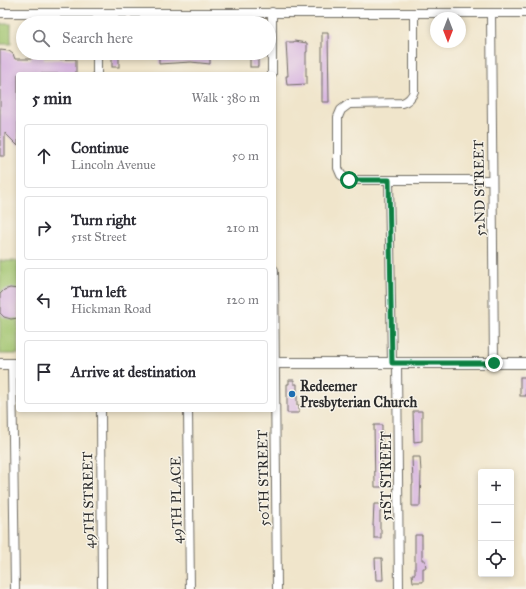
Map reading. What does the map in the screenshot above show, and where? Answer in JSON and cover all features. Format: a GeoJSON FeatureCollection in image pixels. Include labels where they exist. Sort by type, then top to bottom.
{"type":"FeatureCollection","features":[{"type":"Feature","properties":{"kind":"main road"},"geometry":{"type":"LineString","coordinates":[[276,364],[526,363]]}},
{"type":"Feature","properties":{"kind":"main road"},"geometry":{"type":"LineString","coordinates":[[0,364],[15,364]]}},
{"type":"Feature","properties":{"kind":"street"},"geometry":{"type":"LineString","coordinates":[[414,12],[414,91],[410,99],[402,103],[349,104],[341,110],[338,117],[338,168],[341,175],[349,180],[492,180]]}},
{"type":"Feature","properties":{"kind":"street"},"geometry":{"type":"LineString","coordinates":[[0,13],[526,13]]}},
{"type":"Feature","properties":{"kind":"street","name":"52ND STREET"},"geometry":{"type":"LineString","coordinates":[[491,13],[494,363]]}},
{"type":"Feature","properties":{"kind":"street"},"geometry":{"type":"LineString","coordinates":[[97,60],[97,72]]}},
{"type":"Feature","properties":{"kind":"street"},"geometry":{"type":"LineString","coordinates":[[272,60],[272,72]]}},
{"type":"Feature","properties":{"kind":"street","name":"51ST STREET"},"geometry":{"type":"LineString","coordinates":[[389,180],[399,589]]}},
{"type":"Feature","properties":{"kind":"street"},"geometry":{"type":"LineString","coordinates":[[15,364],[15,589]]}},
{"type":"Feature","properties":{"kind":"street","name":"49TH STREET"},"geometry":{"type":"LineString","coordinates":[[100,412],[102,589]]}},
{"type":"Feature","properties":{"kind":"street","name":"49TH PLACE"},"geometry":{"type":"LineString","coordinates":[[188,412],[190,589]]}},
{"type":"Feature","properties":{"kind":"street","name":"50TH STREET"},"geometry":{"type":"LineString","coordinates":[[275,412],[277,589]]}},
{"type":"Feature","properties":{"kind":"green space"},"geometry":{"type":"Polygon","coordinates":[[[0,24],[11,24],[11,44],[0,44],[0,24]]]}},
{"type":"Feature","properties":{"kind":"green space"},"geometry":{"type":"Polygon","coordinates":[[[0,261],[16,261],[16,354],[0,354],[0,261]]]}},
{"type":"Feature","properties":{"kind":"building"},"geometry":{"type":"Polygon","coordinates":[[[322,33],[328,33],[329,102],[322,102],[322,33]]]}},
{"type":"Feature","properties":{"kind":"building"},"geometry":{"type":"Polygon","coordinates":[[[294,41],[307,43],[307,84],[287,85],[286,76],[288,76],[286,42],[294,41]]]}},
{"type":"Feature","properties":{"kind":"building"},"geometry":{"type":"Polygon","coordinates":[[[0,50],[9,51],[13,54],[16,60],[76,60],[76,72],[16,72],[16,144],[5,133],[5,156],[0,156],[0,50]]]}},
{"type":"Feature","properties":{"kind":"building"},"geometry":{"type":"Polygon","coordinates":[[[112,60],[119,60],[119,67],[112,67],[112,60]]]}},
{"type":"Feature","properties":{"kind":"building"},"geometry":{"type":"Polygon","coordinates":[[[159,60],[210,60],[210,64],[191,62],[159,64],[159,60]]]}},
{"type":"Feature","properties":{"kind":"building"},"geometry":{"type":"Polygon","coordinates":[[[250,60],[258,60],[258,67],[250,67],[250,60]]]}},
{"type":"Feature","properties":{"kind":"building"},"geometry":{"type":"Polygon","coordinates":[[[10,288],[16,289],[16,318],[11,319],[4,317],[0,313],[0,294],[4,290],[10,288]]]}},
{"type":"Feature","properties":{"kind":"building"},"geometry":{"type":"Polygon","coordinates":[[[520,377],[526,377],[526,396],[520,396],[520,377]]]}},
{"type":"Feature","properties":{"kind":"building","name":"Redeemer Presbyterian Church"},"geometry":{"type":"Polygon","coordinates":[[[289,380],[294,380],[294,384],[297,384],[297,405],[299,405],[299,413],[287,413],[287,384],[289,384],[289,380]]]}},
{"type":"Feature","properties":{"kind":"building"},"geometry":{"type":"Polygon","coordinates":[[[413,411],[422,411],[422,441],[414,442],[413,411]]]}},
{"type":"Feature","properties":{"kind":"building"},"geometry":{"type":"Polygon","coordinates":[[[374,425],[382,425],[382,487],[375,487],[374,425]]]}},
{"type":"Feature","properties":{"kind":"building"},"geometry":{"type":"Polygon","coordinates":[[[412,457],[420,457],[420,506],[412,506],[412,457]]]}},
{"type":"Feature","properties":{"kind":"building"},"geometry":{"type":"Polygon","coordinates":[[[374,504],[381,504],[381,538],[374,538],[374,504]]]}},
{"type":"Feature","properties":{"kind":"building"},"geometry":{"type":"Polygon","coordinates":[[[415,535],[422,535],[422,560],[425,560],[426,568],[423,568],[423,582],[413,582],[412,574],[415,574],[415,535]]]}},
{"type":"Feature","properties":{"kind":"building"},"geometry":{"type":"Polygon","coordinates":[[[375,558],[382,558],[383,580],[376,580],[375,558]]]}},
{"type":"Feature","properties":{"kind":"place","name":"Redeemer Presbyterian Church"},"geometry":{"type":"Point","coordinates":[292,394]}},
{"type":"Feature","properties":{"kind":"route"},"geometry":{"type":"LineString","coordinates":[[349,180],[389,180],[392,363],[494,363]]}}]}
